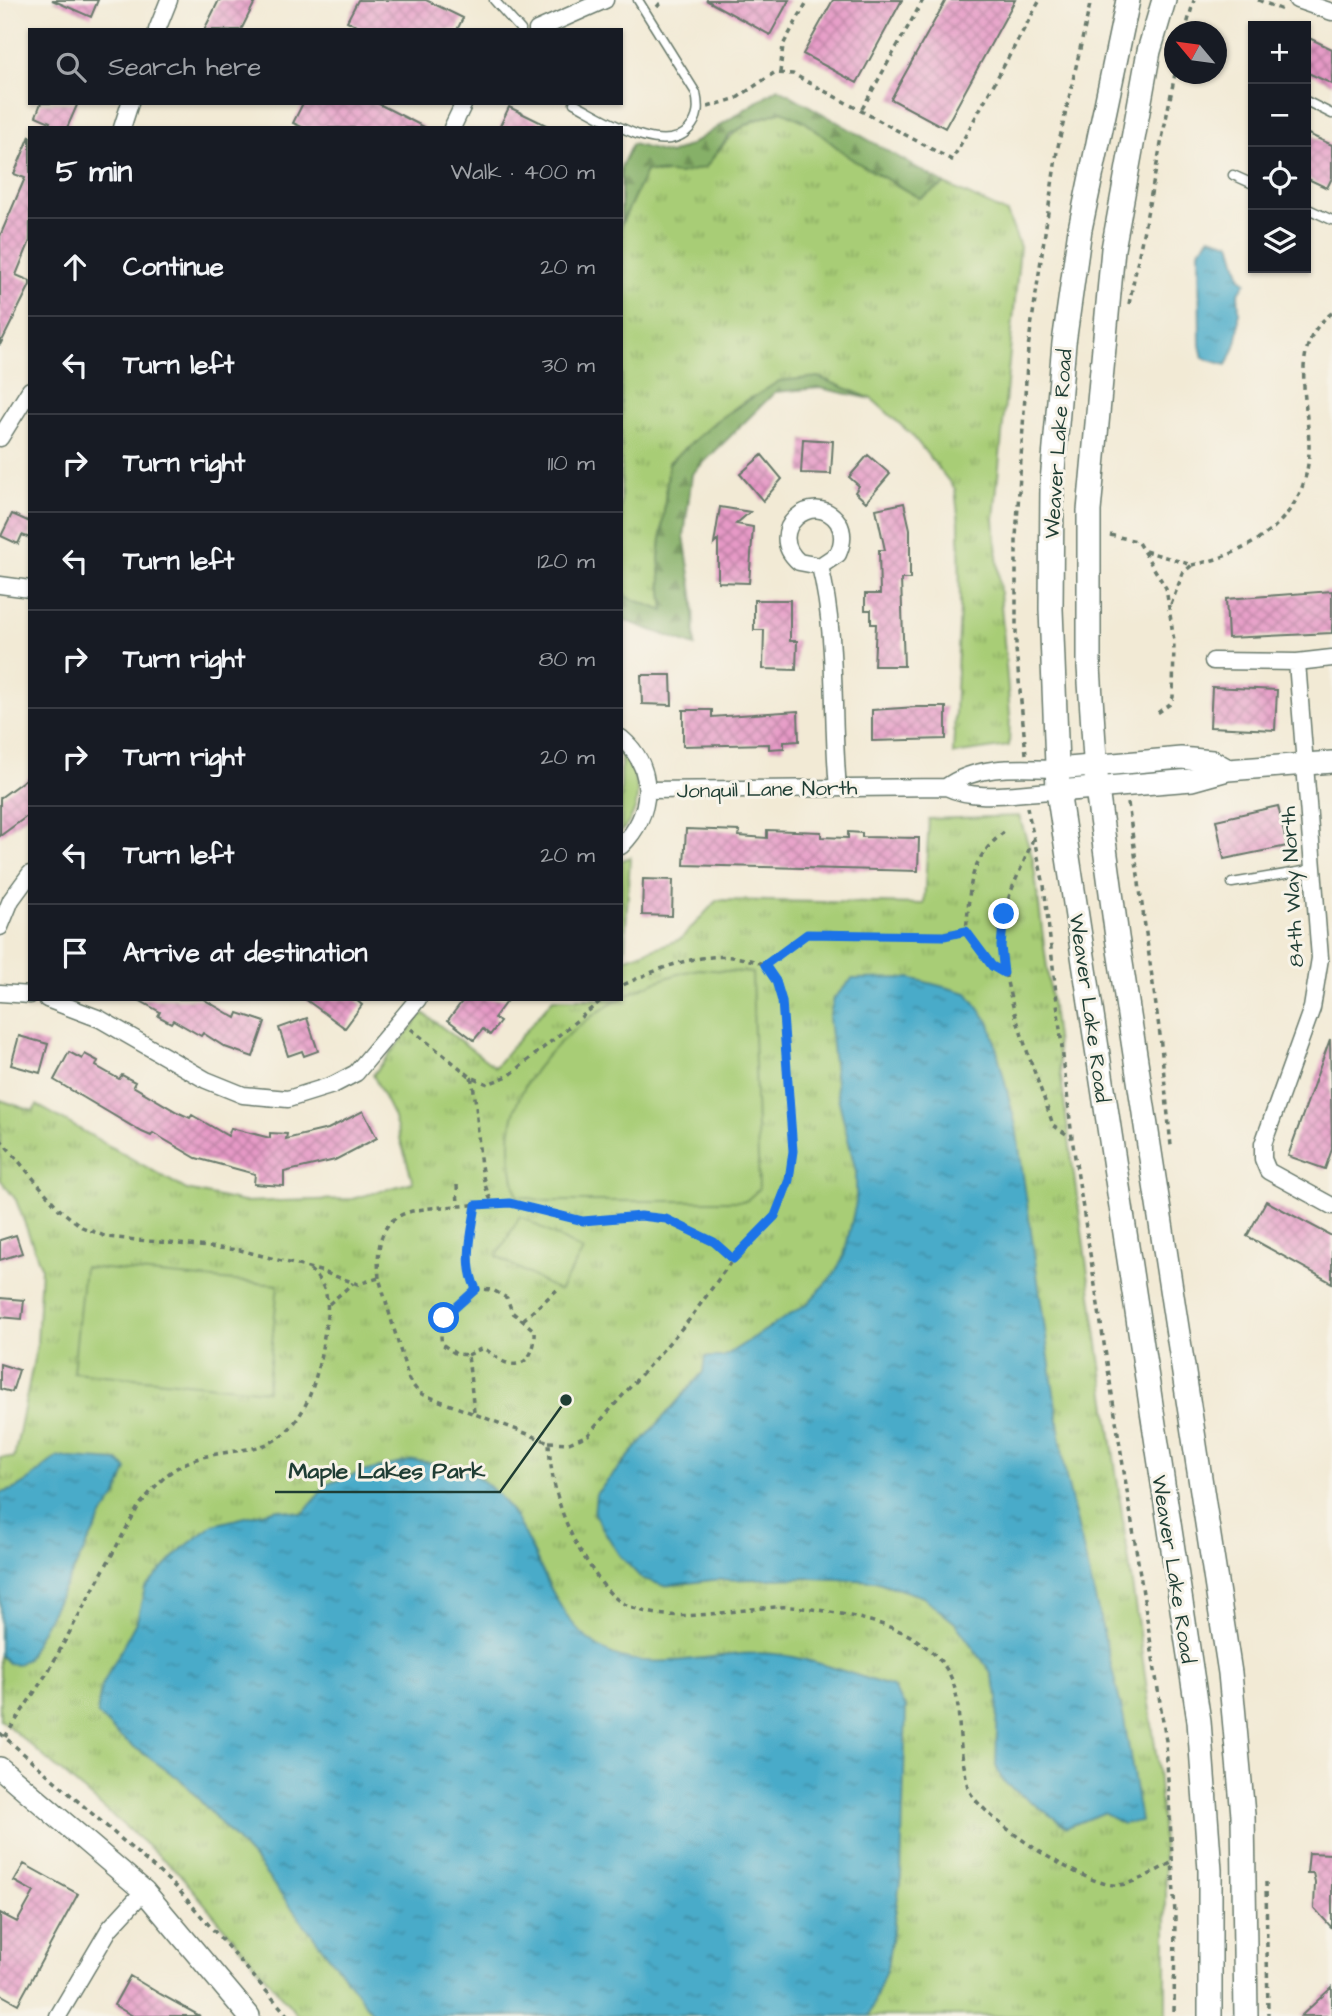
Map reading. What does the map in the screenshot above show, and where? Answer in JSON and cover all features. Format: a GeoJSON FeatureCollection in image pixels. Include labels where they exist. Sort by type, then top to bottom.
{"type":"FeatureCollection","features":[{"type":"Feature","properties":{"kind":"main road","name":"Weaver Lake Road"},"geometry":{"type":"LineString","coordinates":[[1128,0],[1080,229],[1064,343],[1052,482],[1051,609],[1058,780],[1158,1472],[1199,1721],[1210,1870],[1210,2016]]}},
{"type":"Feature","properties":{"kind":"main road","name":"Weaver Lake Road"},"geometry":{"type":"LineString","coordinates":[[1164,0],[1149,51],[1113,249],[1089,511],[1089,667],[1096,778],[1230,1673],[1243,1815],[1246,2016]]}},
{"type":"Feature","properties":{"kind":"street"},"geometry":{"type":"LineString","coordinates":[[158,28],[169,0]]}},
{"type":"Feature","properties":{"kind":"street"},"geometry":{"type":"LineString","coordinates":[[542,28],[605,0]]}},
{"type":"Feature","properties":{"kind":"street"},"geometry":{"type":"LineString","coordinates":[[1297,0],[1332,12]]}},
{"type":"Feature","properties":{"kind":"street"},"geometry":{"type":"LineString","coordinates":[[123,126],[129,105]]}},
{"type":"Feature","properties":{"kind":"street"},"geometry":{"type":"LineString","coordinates":[[453,126],[458,105]]}},
{"type":"Feature","properties":{"kind":"street"},"geometry":{"type":"LineString","coordinates":[[0,438],[28,393]]}},
{"type":"Feature","properties":{"kind":"street"},"geometry":{"type":"LineString","coordinates":[[820,566],[830,605],[838,788]]}},
{"type":"Feature","properties":{"kind":"street"},"geometry":{"type":"LineString","coordinates":[[0,585],[28,589]]}},
{"type":"Feature","properties":{"kind":"street"},"geometry":{"type":"LineString","coordinates":[[1213,661],[1297,662],[1332,658]]}},
{"type":"Feature","properties":{"kind":"street","name":"84th Way North"},"geometry":{"type":"LineString","coordinates":[[1297,662],[1320,958],[1312,1008],[1262,1144],[1268,1171],[1332,1206]]}},
{"type":"Feature","properties":{"kind":"street","name":"Jonquil Lane North"},"geometry":{"type":"LineString","coordinates":[[623,740],[632,747],[643,767],[648,790],[946,787],[960,793],[981,796],[1058,780],[1192,780],[1228,770],[1332,762]]}},
{"type":"Feature","properties":{"kind":"street","name":"Jonquil Lane North"},"geometry":{"type":"LineString","coordinates":[[946,787],[960,776],[977,771],[1058,780]]}},
{"type":"Feature","properties":{"kind":"street"},"geometry":{"type":"LineString","coordinates":[[623,844],[641,822],[648,790]]}},
{"type":"Feature","properties":{"kind":"street"},"geometry":{"type":"LineString","coordinates":[[1315,869],[1332,867]]}},
{"type":"Feature","properties":{"kind":"street"},"geometry":{"type":"LineString","coordinates":[[0,927],[11,900],[28,877]]}},
{"type":"Feature","properties":{"kind":"street"},"geometry":{"type":"LineString","coordinates":[[0,993],[28,995]]}},
{"type":"Feature","properties":{"kind":"street"},"geometry":{"type":"LineString","coordinates":[[52,1001],[100,1019],[206,1080],[243,1095],[288,1099],[333,1085],[356,1073],[416,1001]]}},
{"type":"Feature","properties":{"kind":"street"},"geometry":{"type":"LineString","coordinates":[[0,1768],[144,1891],[249,2016]]}},
{"type":"Feature","properties":{"kind":"street"},"geometry":{"type":"LineString","coordinates":[[58,2016],[110,1928],[144,1891]]}},
{"type":"Feature","properties":{"kind":"lane"},"geometry":{"type":"LineString","coordinates":[[494,0],[519,28]]}},
{"type":"Feature","properties":{"kind":"lane"},"geometry":{"type":"LineString","coordinates":[[578,105],[657,141],[675,140],[688,131],[696,120],[699,108],[696,93],[638,0]]}},
{"type":"Feature","properties":{"kind":"lane"},"geometry":{"type":"LineString","coordinates":[[1311,104],[1332,114]]}},
{"type":"Feature","properties":{"kind":"lane"},"geometry":{"type":"LineString","coordinates":[[1233,175],[1248,182]]}},
{"type":"Feature","properties":{"kind":"lane"},"geometry":{"type":"LineString","coordinates":[[1311,210],[1331,218]]}},
{"type":"Feature","properties":{"kind":"lane"},"geometry":{"type":"LineString","coordinates":[[1232,883],[1315,869]]}},
{"type":"Feature","properties":{"kind":"path"},"geometry":{"type":"LineString","coordinates":[[779,74],[783,45],[808,0]]}},
{"type":"Feature","properties":{"kind":"path"},"geometry":{"type":"LineString","coordinates":[[862,109],[923,0]]}},
{"type":"Feature","properties":{"kind":"path"},"geometry":{"type":"LineString","coordinates":[[699,108],[737,98],[774,73],[793,74],[952,160],[1040,0]]}},
{"type":"Feature","properties":{"kind":"path"},"geometry":{"type":"LineString","coordinates":[[1026,757],[1017,662],[1016,538],[1028,348],[1047,205],[1091,0]]}},
{"type":"Feature","properties":{"kind":"path"},"geometry":{"type":"LineString","coordinates":[[1188,21],[1194,0]]}},
{"type":"Feature","properties":{"kind":"path"},"geometry":{"type":"LineString","coordinates":[[1128,310],[1173,84]]}},
{"type":"Feature","properties":{"kind":"path"},"geometry":{"type":"LineString","coordinates":[[1143,551],[1192,565],[1214,561],[1243,550],[1275,528],[1300,495],[1308,463],[1302,387],[1308,349],[1318,324],[1332,313]]}},
{"type":"Feature","properties":{"kind":"path"},"geometry":{"type":"LineString","coordinates":[[1110,522],[1110,534],[1137,541],[1166,588],[1174,641],[1173,696],[1170,704],[1156,714]]}},
{"type":"Feature","properties":{"kind":"path"},"geometry":{"type":"LineString","coordinates":[[1169,608],[1175,590],[1192,565]]}},
{"type":"Feature","properties":{"kind":"path"},"geometry":{"type":"LineString","coordinates":[[1026,803],[1052,938],[1072,1138],[1166,1741],[1173,1862],[1174,2016]]}},
{"type":"Feature","properties":{"kind":"path"},"geometry":{"type":"LineString","coordinates":[[1004,832],[984,849],[976,862],[966,931],[992,966],[1004,973]]}},
{"type":"Feature","properties":{"kind":"path"},"geometry":{"type":"LineString","coordinates":[[1033,839],[1004,914],[1001,946],[1004,973],[1053,1125],[1072,1138]]}},
{"type":"Feature","properties":{"kind":"path"},"geometry":{"type":"LineString","coordinates":[[765,965],[807,934],[944,936],[966,931]]}},
{"type":"Feature","properties":{"kind":"path"},"geometry":{"type":"LineString","coordinates":[[623,985],[659,967],[727,954],[765,965],[776,981],[782,1001],[793,1151],[789,1180],[775,1216],[733,1259],[697,1310],[588,1435],[569,1443],[549,1442],[419,1393],[409,1380],[379,1278],[376,1250],[383,1230],[394,1219],[410,1210],[510,1203],[583,1221],[641,1216],[666,1219],[714,1242],[733,1259]]}},
{"type":"Feature","properties":{"kind":"path"},"geometry":{"type":"LineString","coordinates":[[401,1021],[471,1077],[488,1083],[510,1075],[601,1001]]}},
{"type":"Feature","properties":{"kind":"path"},"geometry":{"type":"LineString","coordinates":[[471,1077],[478,1103],[484,1188],[493,1204]]}},
{"type":"Feature","properties":{"kind":"path"},"geometry":{"type":"LineString","coordinates":[[0,1139],[59,1209],[82,1227],[107,1237],[240,1250],[306,1267],[353,1283],[379,1278]]}},
{"type":"Feature","properties":{"kind":"path"},"geometry":{"type":"LineString","coordinates":[[457,1185],[458,1206]]}},
{"type":"Feature","properties":{"kind":"path"},"geometry":{"type":"LineString","coordinates":[[476,1205],[469,1257],[470,1276],[476,1289]]}},
{"type":"Feature","properties":{"kind":"path"},"geometry":{"type":"LineString","coordinates":[[5,1737],[49,1670],[126,1529],[151,1492],[175,1469],[198,1458],[265,1445],[291,1427],[318,1372],[329,1304],[320,1281],[306,1267]]}},
{"type":"Feature","properties":{"kind":"path"},"geometry":{"type":"LineString","coordinates":[[329,1304],[353,1283]]}},
{"type":"Feature","properties":{"kind":"path"},"geometry":{"type":"LineString","coordinates":[[476,1289],[493,1290],[507,1298],[512,1312],[523,1320],[535,1331],[536,1345],[530,1356],[519,1364],[506,1363],[482,1348],[468,1355],[456,1354],[442,1344],[439,1331],[444,1318],[476,1289]]}},
{"type":"Feature","properties":{"kind":"path"},"geometry":{"type":"LineString","coordinates":[[523,1320],[558,1290]]}},
{"type":"Feature","properties":{"kind":"path"},"geometry":{"type":"LineString","coordinates":[[468,1355],[474,1412]]}},
{"type":"Feature","properties":{"kind":"path"},"geometry":{"type":"LineString","coordinates":[[549,1442],[550,1464],[573,1541],[602,1583],[621,1601],[650,1612],[688,1615],[782,1606],[875,1621],[910,1635],[950,1670],[960,1707],[962,1758],[969,1791],[989,1814],[1032,1847],[1100,1883],[1120,1885],[1173,1862]]}},
{"type":"Feature","properties":{"kind":"green space"},"geometry":{"type":"Polygon","coordinates":[[[778,88],[945,184],[920,198],[853,160],[804,121],[782,111],[755,120],[730,134],[706,167],[680,174],[646,171],[623,221],[623,163],[632,144],[670,154],[690,145],[778,88]]]}},
{"type":"Feature","properties":{"kind":"green space"},"geometry":{"type":"Polygon","coordinates":[[[782,111],[804,121],[853,160],[919,198],[945,184],[1007,213],[1020,247],[994,519],[1010,715],[1009,746],[953,754],[960,607],[959,524],[955,489],[911,434],[872,399],[818,377],[749,398],[716,421],[669,462],[659,558],[664,612],[627,597],[623,592],[623,221],[646,171],[661,174],[706,167],[730,137],[756,120],[782,111]]]}},
{"type":"Feature","properties":{"kind":"green space"},"geometry":{"type":"Polygon","coordinates":[[[818,377],[872,399],[820,388],[775,392],[692,474],[684,536],[694,601],[695,646],[623,620],[623,592],[627,597],[664,611],[659,558],[669,463],[716,421],[779,381],[818,377]]]}},
{"type":"Feature","properties":{"kind":"green space"},"geometry":{"type":"Polygon","coordinates":[[[623,753],[633,770],[637,791],[634,813],[623,829],[623,753]]]}},
{"type":"Feature","properties":{"kind":"green space"},"geometry":{"type":"Polygon","coordinates":[[[1019,816],[1033,859],[1070,1147],[1158,1767],[1166,1889],[1166,2016],[298,2016],[179,1873],[0,1719],[0,1457],[14,1458],[37,1344],[41,1267],[16,1200],[0,1179],[0,1100],[33,1111],[37,1105],[187,1190],[243,1202],[352,1199],[413,1182],[393,1115],[373,1075],[423,1013],[495,1067],[551,1001],[623,1001],[623,860],[630,857],[624,959],[681,939],[717,900],[924,904],[929,819],[1019,816]]]}},
{"type":"Feature","properties":{"kind":"green space"},"geometry":{"type":"Polygon","coordinates":[[[699,969],[752,973],[759,1189],[746,1201],[546,1201],[517,1196],[510,1150],[512,1122],[521,1094],[537,1068],[559,1043],[585,1021],[643,987],[699,969]]]}},
{"type":"Feature","properties":{"kind":"green space"},"geometry":{"type":"Polygon","coordinates":[[[520,1216],[583,1251],[559,1291],[497,1256],[520,1216]]]}},
{"type":"Feature","properties":{"kind":"green space"},"geometry":{"type":"Polygon","coordinates":[[[84,1267],[278,1285],[267,1391],[73,1372],[84,1267]]]}},
{"type":"Feature","properties":{"kind":"water"},"geometry":{"type":"Polygon","coordinates":[[[1210,237],[1231,243],[1241,278],[1246,282],[1238,294],[1238,331],[1226,365],[1203,358],[1200,345],[1199,250],[1210,237]]]}},
{"type":"Feature","properties":{"kind":"water"},"geometry":{"type":"Polygon","coordinates":[[[910,978],[967,993],[990,1023],[1016,1126],[1066,1477],[1124,1719],[1141,1821],[1123,1824],[1103,1813],[1067,1827],[1003,1782],[996,1766],[998,1697],[990,1671],[955,1623],[923,1597],[875,1581],[810,1578],[713,1580],[664,1586],[641,1578],[619,1555],[594,1514],[596,1494],[703,1372],[705,1357],[723,1357],[808,1303],[834,1274],[844,1256],[856,1202],[856,1172],[837,1093],[829,1018],[834,998],[852,979],[910,978]]]}},
{"type":"Feature","properties":{"kind":"water"},"geometry":{"type":"Polygon","coordinates":[[[57,1457],[118,1461],[127,1469],[117,1495],[104,1513],[27,1658],[17,1665],[8,1663],[0,1655],[0,1493],[24,1484],[57,1457]]]}},
{"type":"Feature","properties":{"kind":"water"},"geometry":{"type":"Polygon","coordinates":[[[414,1460],[465,1470],[493,1489],[524,1533],[561,1607],[577,1629],[597,1646],[617,1656],[661,1661],[754,1653],[775,1654],[818,1663],[893,1687],[906,1708],[901,1877],[887,1967],[869,2016],[375,2016],[257,1863],[182,1781],[120,1737],[97,1714],[101,1687],[137,1620],[145,1588],[182,1549],[213,1525],[278,1509],[303,1514],[327,1484],[362,1472],[414,1460]]]}},
{"type":"Feature","properties":{"kind":"building"},"geometry":{"type":"Polygon","coordinates":[[[52,0],[98,0],[91,17],[52,0]]]}},
{"type":"Feature","properties":{"kind":"building"},"geometry":{"type":"Polygon","coordinates":[[[219,0],[256,0],[242,28],[205,28],[219,0]]]}},
{"type":"Feature","properties":{"kind":"building"},"geometry":{"type":"Polygon","coordinates":[[[358,0],[426,0],[463,18],[458,28],[361,28],[347,21],[358,0]]]}},
{"type":"Feature","properties":{"kind":"building"},"geometry":{"type":"Polygon","coordinates":[[[706,0],[789,0],[770,35],[706,0]]]}},
{"type":"Feature","properties":{"kind":"building"},"geometry":{"type":"Polygon","coordinates":[[[833,0],[902,0],[857,83],[803,54],[833,0]]]}},
{"type":"Feature","properties":{"kind":"building"},"geometry":{"type":"Polygon","coordinates":[[[946,0],[1015,0],[945,128],[891,99],[946,0]]]}},
{"type":"Feature","properties":{"kind":"building"},"geometry":{"type":"Polygon","coordinates":[[[1311,39],[1332,49],[1332,84],[1311,74],[1311,39]]]}},
{"type":"Feature","properties":{"kind":"building"},"geometry":{"type":"Polygon","coordinates":[[[40,105],[77,105],[68,126],[48,126],[50,122],[36,116],[40,105]]]}},
{"type":"Feature","properties":{"kind":"building"},"geometry":{"type":"Polygon","coordinates":[[[302,105],[381,105],[422,126],[300,126],[293,123],[302,105]]]}},
{"type":"Feature","properties":{"kind":"building"},"geometry":{"type":"Polygon","coordinates":[[[509,107],[548,126],[500,126],[509,107]]]}},
{"type":"Feature","properties":{"kind":"building"},"geometry":{"type":"Polygon","coordinates":[[[1311,135],[1332,145],[1332,178],[1327,188],[1311,180],[1311,135]]]}},
{"type":"Feature","properties":{"kind":"building"},"geometry":{"type":"Polygon","coordinates":[[[28,141],[28,246],[16,275],[28,280],[28,289],[0,345],[0,236],[25,178],[14,174],[28,141]]]}},
{"type":"Feature","properties":{"kind":"building"},"geometry":{"type":"Polygon","coordinates":[[[803,439],[833,441],[831,474],[801,473],[803,439]]]}},
{"type":"Feature","properties":{"kind":"building"},"geometry":{"type":"Polygon","coordinates":[[[762,455],[782,479],[763,501],[740,474],[762,455]]]}},
{"type":"Feature","properties":{"kind":"building"},"geometry":{"type":"Polygon","coordinates":[[[868,455],[890,474],[866,502],[855,492],[859,486],[849,477],[868,455]]]}},
{"type":"Feature","properties":{"kind":"building"},"geometry":{"type":"Polygon","coordinates":[[[904,503],[910,529],[910,579],[901,579],[904,666],[874,666],[876,624],[871,624],[871,610],[865,610],[865,594],[880,594],[879,550],[885,550],[876,509],[904,503]]]}},
{"type":"Feature","properties":{"kind":"building"},"geometry":{"type":"Polygon","coordinates":[[[720,507],[750,512],[736,524],[753,527],[749,583],[718,582],[718,540],[714,544],[720,507]]]}},
{"type":"Feature","properties":{"kind":"building"},"geometry":{"type":"Polygon","coordinates":[[[12,514],[28,521],[28,537],[22,535],[18,544],[1,536],[12,514]]]}},
{"type":"Feature","properties":{"kind":"building"},"geometry":{"type":"Polygon","coordinates":[[[1332,591],[1332,633],[1228,638],[1226,599],[1332,591]]]}},
{"type":"Feature","properties":{"kind":"building"},"geometry":{"type":"Polygon","coordinates":[[[754,600],[790,600],[790,641],[797,641],[796,670],[763,669],[764,630],[754,630],[754,600]]]}},
{"type":"Feature","properties":{"kind":"building"},"geometry":{"type":"Polygon","coordinates":[[[641,675],[671,675],[672,705],[642,704],[641,675]]]}},
{"type":"Feature","properties":{"kind":"building"},"geometry":{"type":"Polygon","coordinates":[[[1212,687],[1277,690],[1275,730],[1210,727],[1212,687]]]}},
{"type":"Feature","properties":{"kind":"building"},"geometry":{"type":"Polygon","coordinates":[[[946,707],[946,739],[872,741],[872,710],[946,707]]]}},
{"type":"Feature","properties":{"kind":"building"},"geometry":{"type":"Polygon","coordinates":[[[683,710],[712,710],[712,717],[798,711],[799,741],[784,742],[784,748],[769,749],[769,744],[683,746],[683,710]]]}},
{"type":"Feature","properties":{"kind":"building"},"geometry":{"type":"Polygon","coordinates":[[[28,777],[28,815],[0,836],[0,798],[28,777]]]}},
{"type":"Feature","properties":{"kind":"building"},"geometry":{"type":"Polygon","coordinates":[[[1278,806],[1287,846],[1224,859],[1216,820],[1278,806]]]}},
{"type":"Feature","properties":{"kind":"building"},"geometry":{"type":"Polygon","coordinates":[[[686,829],[740,831],[739,836],[767,838],[767,830],[821,832],[821,837],[848,838],[848,832],[862,833],[862,837],[919,838],[918,871],[684,865],[686,829]]]}},
{"type":"Feature","properties":{"kind":"building"},"geometry":{"type":"Polygon","coordinates":[[[643,879],[673,880],[672,916],[642,915],[643,879]]]}},
{"type":"Feature","properties":{"kind":"building"},"geometry":{"type":"Polygon","coordinates":[[[141,1001],[206,1001],[236,1018],[238,1013],[265,1022],[253,1057],[225,1047],[203,1033],[201,1036],[173,1020],[171,1023],[158,1016],[160,1012],[141,1001]]]}},
{"type":"Feature","properties":{"kind":"building"},"geometry":{"type":"Polygon","coordinates":[[[308,1001],[357,1001],[362,1005],[345,1028],[308,1001]]]}},
{"type":"Feature","properties":{"kind":"building"},"geometry":{"type":"Polygon","coordinates":[[[462,1001],[507,1001],[494,1018],[500,1022],[490,1035],[483,1029],[474,1040],[448,1020],[462,1001]]]}},
{"type":"Feature","properties":{"kind":"building"},"geometry":{"type":"Polygon","coordinates":[[[307,1018],[318,1051],[304,1056],[302,1051],[288,1056],[279,1028],[307,1018]]]}},
{"type":"Feature","properties":{"kind":"building"},"geometry":{"type":"Polygon","coordinates":[[[19,1036],[48,1044],[40,1073],[11,1065],[19,1036]]]}},
{"type":"Feature","properties":{"kind":"building"},"geometry":{"type":"Polygon","coordinates":[[[1330,1039],[1332,1149],[1325,1169],[1288,1156],[1330,1039]]]}},
{"type":"Feature","properties":{"kind":"building"},"geometry":{"type":"Polygon","coordinates":[[[69,1052],[82,1059],[85,1054],[98,1061],[96,1066],[119,1079],[122,1075],[135,1082],[133,1086],[177,1112],[190,1118],[192,1115],[228,1136],[231,1128],[270,1138],[270,1133],[287,1134],[286,1139],[328,1129],[363,1111],[377,1138],[335,1160],[284,1172],[284,1186],[254,1184],[255,1174],[196,1158],[153,1133],[151,1136],[142,1132],[54,1080],[69,1052]]]}},
{"type":"Feature","properties":{"kind":"building"},"geometry":{"type":"Polygon","coordinates":[[[1266,1201],[1332,1236],[1332,1283],[1247,1236],[1266,1201]]]}},
{"type":"Feature","properties":{"kind":"building"},"geometry":{"type":"Polygon","coordinates":[[[16,1235],[22,1253],[0,1260],[0,1240],[16,1235]]]}},
{"type":"Feature","properties":{"kind":"building"},"geometry":{"type":"Polygon","coordinates":[[[0,1298],[24,1300],[22,1319],[0,1317],[0,1298]]]}},
{"type":"Feature","properties":{"kind":"building"},"geometry":{"type":"Polygon","coordinates":[[[0,1364],[19,1370],[12,1392],[0,1389],[0,1364]]]}},
{"type":"Feature","properties":{"kind":"building"},"geometry":{"type":"Polygon","coordinates":[[[1309,1853],[1332,1854],[1332,1928],[1314,1908],[1315,1882],[1313,1873],[1307,1873],[1309,1853]]]}},
{"type":"Feature","properties":{"kind":"building"},"geometry":{"type":"Polygon","coordinates":[[[24,1864],[78,1894],[18,2004],[0,1994],[0,1913],[17,1922],[34,1892],[14,1881],[24,1864]]]}},
{"type":"Feature","properties":{"kind":"building"},"geometry":{"type":"Polygon","coordinates":[[[130,1976],[200,2016],[133,2016],[114,2005],[130,1976]]]}},
{"type":"Feature","properties":{"kind":"building"},"geometry":{"type":"Polygon","coordinates":[[[1332,1987],[1332,2016],[1301,2016],[1332,1987]]]}},
{"type":"Feature","properties":{"kind":"place","name":"Maple Lakes Park"},"geometry":{"type":"Point","coordinates":[566,1400]}},
{"type":"Feature","properties":{"kind":"route"},"geometry":{"type":"LineString","coordinates":[[444,1318],[476,1289],[470,1276],[469,1257],[476,1205],[510,1203],[549,1215],[583,1221],[641,1216],[666,1219],[714,1242],[733,1259],[775,1216],[789,1180],[793,1151],[782,1001],[776,981],[765,965],[807,934],[944,936],[966,931],[992,966],[1004,973],[1001,946],[1004,914]]}}]}
